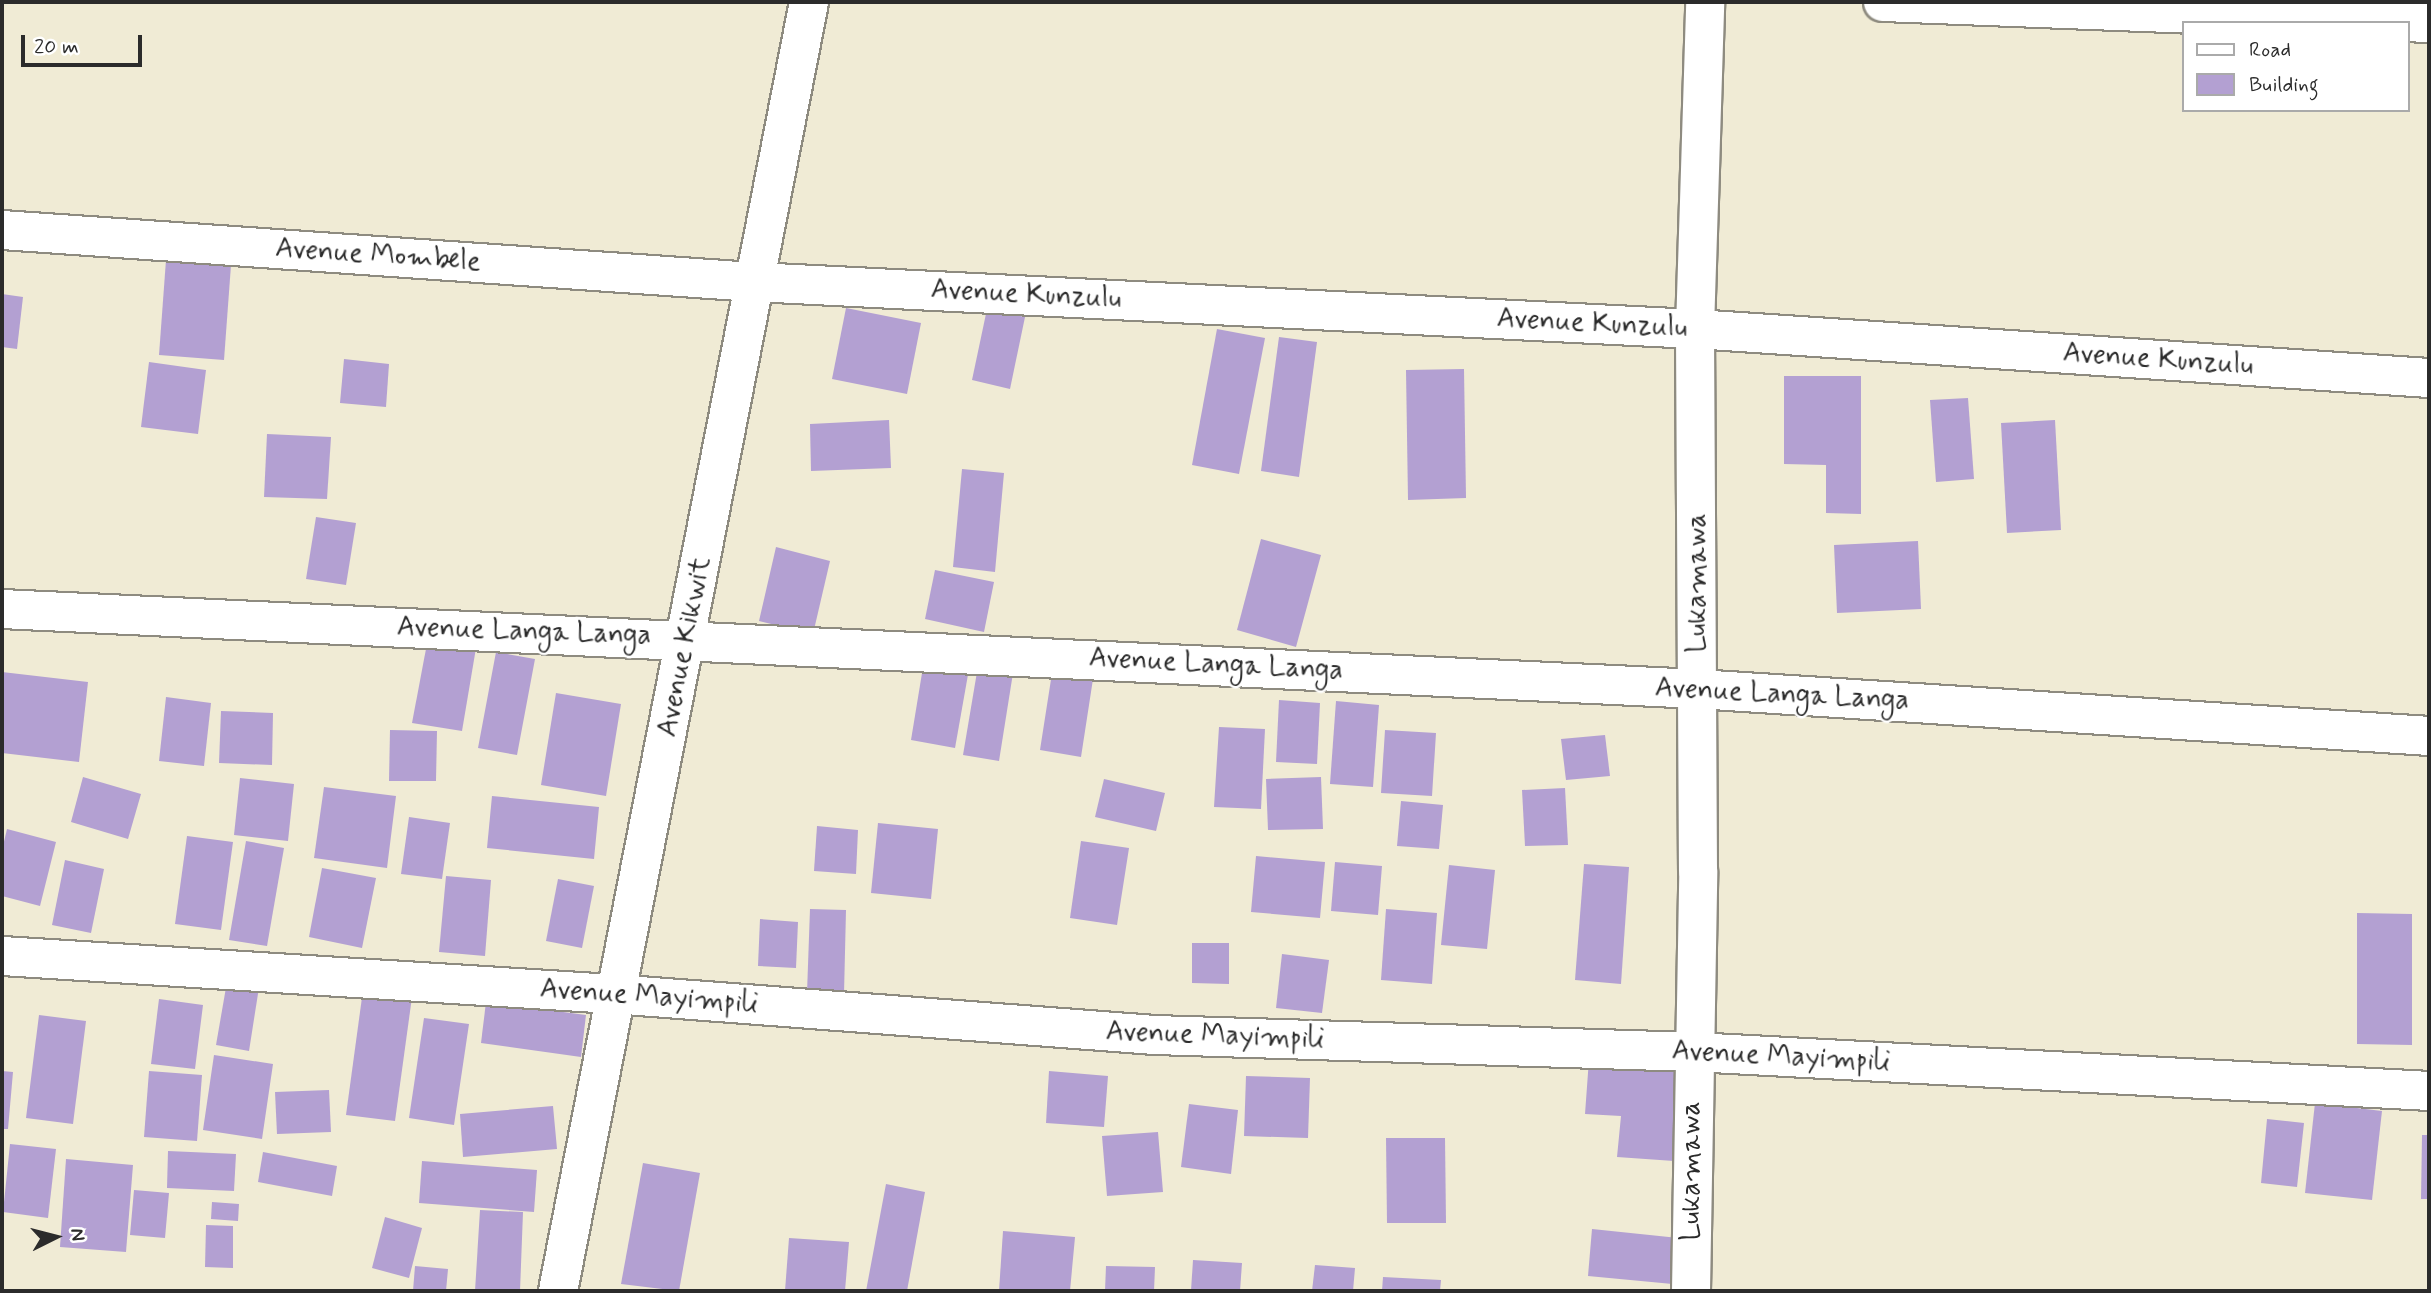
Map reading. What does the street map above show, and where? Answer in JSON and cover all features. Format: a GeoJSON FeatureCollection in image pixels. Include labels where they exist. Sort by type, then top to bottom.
{"type":"FeatureCollection","features":[{"type":"Feature","properties":{"kind":"street","name":"Avenue Kikwit"},"geometry":{"type":"LineString","coordinates":[[558,1291],[613,994],[688,639],[809,2]]}},
{"type":"Feature","properties":{"kind":"street","name":"Lukamawa"},"geometry":{"type":"LineString","coordinates":[[1691,1291],[1697,689],[1695,329],[1705,2]]}},
{"type":"Feature","properties":{"kind":"street"},"geometry":{"type":"LineString","coordinates":[[1884,2],[2377,21]]}},
{"type":"Feature","properties":{"kind":"street"},"geometry":{"type":"LineString","coordinates":[[2410,22],[2429,23]]}},
{"type":"Feature","properties":{"kind":"street","name":"Avenue Mombele"},"geometry":{"type":"LineString","coordinates":[[2,230],[754,282]]}},
{"type":"Feature","properties":{"kind":"street","name":"Avenue Kunzulu"},"geometry":{"type":"LineString","coordinates":[[754,282],[1695,329],[2429,378]]}},
{"type":"Feature","properties":{"kind":"street","name":"Avenue Langa Langa"},"geometry":{"type":"LineString","coordinates":[[2,609],[688,639],[1697,689],[2429,736]]}},
{"type":"Feature","properties":{"kind":"street","name":"Avenue Mayimpili"},"geometry":{"type":"LineString","coordinates":[[2,956],[613,994],[1155,1035],[1693,1052],[2429,1091]]}},
{"type":"Feature","properties":{"kind":"building"},"geometry":{"type":"Polygon","coordinates":[[[166,260],[231,265],[224,360],[159,355],[166,260]]]}},
{"type":"Feature","properties":{"kind":"building"},"geometry":{"type":"Polygon","coordinates":[[[2,294],[23,297],[17,349],[2,347],[2,294]]]}},
{"type":"Feature","properties":{"kind":"building"},"geometry":{"type":"Polygon","coordinates":[[[846,308],[921,323],[907,394],[832,379],[846,308]]]}},
{"type":"Feature","properties":{"kind":"building"},"geometry":{"type":"Polygon","coordinates":[[[987,309],[1025,317],[1010,389],[972,380],[987,309]]]}},
{"type":"Feature","properties":{"kind":"building"},"geometry":{"type":"Polygon","coordinates":[[[1217,329],[1265,338],[1239,474],[1192,465],[1217,329]]]}},
{"type":"Feature","properties":{"kind":"building"},"geometry":{"type":"Polygon","coordinates":[[[1279,337],[1317,342],[1299,477],[1261,471],[1279,337]]]}},
{"type":"Feature","properties":{"kind":"building"},"geometry":{"type":"Polygon","coordinates":[[[344,359],[389,364],[386,407],[340,403],[344,359]]]}},
{"type":"Feature","properties":{"kind":"building"},"geometry":{"type":"Polygon","coordinates":[[[149,362],[206,370],[198,434],[141,427],[149,362]]]}},
{"type":"Feature","properties":{"kind":"building"},"geometry":{"type":"Polygon","coordinates":[[[1464,369],[1466,498],[1408,500],[1406,370],[1464,369]]]}},
{"type":"Feature","properties":{"kind":"building"},"geometry":{"type":"Polygon","coordinates":[[[1784,376],[1861,376],[1861,514],[1826,513],[1826,465],[1784,464],[1784,376]]]}},
{"type":"Feature","properties":{"kind":"building"},"geometry":{"type":"Polygon","coordinates":[[[1968,398],[1974,479],[1936,482],[1930,400],[1968,398]]]}},
{"type":"Feature","properties":{"kind":"building"},"geometry":{"type":"Polygon","coordinates":[[[889,420],[891,468],[811,471],[810,424],[889,420]]]}},
{"type":"Feature","properties":{"kind":"building"},"geometry":{"type":"Polygon","coordinates":[[[2055,420],[2061,530],[2007,533],[2001,423],[2055,420]]]}},
{"type":"Feature","properties":{"kind":"building"},"geometry":{"type":"Polygon","coordinates":[[[267,434],[331,437],[327,499],[264,497],[267,434]]]}},
{"type":"Feature","properties":{"kind":"building"},"geometry":{"type":"Polygon","coordinates":[[[962,469],[1004,473],[995,572],[953,567],[962,469]]]}},
{"type":"Feature","properties":{"kind":"building"},"geometry":{"type":"Polygon","coordinates":[[[316,517],[356,523],[346,585],[306,579],[316,517]]]}},
{"type":"Feature","properties":{"kind":"building"},"geometry":{"type":"Polygon","coordinates":[[[1261,539],[1321,555],[1296,647],[1237,630],[1261,539]]]}},
{"type":"Feature","properties":{"kind":"building"},"geometry":{"type":"Polygon","coordinates":[[[1918,541],[1921,609],[1837,613],[1834,545],[1918,541]]]}},
{"type":"Feature","properties":{"kind":"building"},"geometry":{"type":"Polygon","coordinates":[[[776,547],[830,561],[813,634],[759,621],[776,547]]]}},
{"type":"Feature","properties":{"kind":"building"},"geometry":{"type":"Polygon","coordinates":[[[935,570],[994,582],[984,632],[925,619],[935,570]]]}},
{"type":"Feature","properties":{"kind":"building"},"geometry":{"type":"Polygon","coordinates":[[[429,633],[477,642],[462,731],[412,723],[429,633]]]}},
{"type":"Feature","properties":{"kind":"building"},"geometry":{"type":"Polygon","coordinates":[[[496,652],[535,659],[517,755],[478,748],[496,652]]]}},
{"type":"Feature","properties":{"kind":"building"},"geometry":{"type":"Polygon","coordinates":[[[924,661],[969,669],[955,748],[911,740],[924,661]]]}},
{"type":"Feature","properties":{"kind":"building"},"geometry":{"type":"Polygon","coordinates":[[[978,666],[1013,673],[999,761],[963,755],[978,666]]]}},
{"type":"Feature","properties":{"kind":"building"},"geometry":{"type":"Polygon","coordinates":[[[2,672],[88,682],[79,762],[2,753],[2,672]]]}},
{"type":"Feature","properties":{"kind":"building"},"geometry":{"type":"Polygon","coordinates":[[[1052,673],[1093,679],[1081,757],[1040,750],[1052,673]]]}},
{"type":"Feature","properties":{"kind":"building"},"geometry":{"type":"Polygon","coordinates":[[[556,693],[621,704],[606,796],[541,785],[556,693]]]}},
{"type":"Feature","properties":{"kind":"building"},"geometry":{"type":"Polygon","coordinates":[[[166,697],[211,703],[204,766],[159,761],[166,697]]]}},
{"type":"Feature","properties":{"kind":"building"},"geometry":{"type":"Polygon","coordinates":[[[1279,700],[1320,703],[1317,764],[1276,762],[1279,700]]]}},
{"type":"Feature","properties":{"kind":"building"},"geometry":{"type":"Polygon","coordinates":[[[1336,701],[1379,705],[1373,787],[1330,784],[1336,701]]]}},
{"type":"Feature","properties":{"kind":"building"},"geometry":{"type":"Polygon","coordinates":[[[221,711],[273,713],[272,765],[219,763],[221,711]]]}},
{"type":"Feature","properties":{"kind":"building"},"geometry":{"type":"Polygon","coordinates":[[[1219,727],[1265,729],[1261,809],[1214,807],[1219,727]]]}},
{"type":"Feature","properties":{"kind":"building"},"geometry":{"type":"Polygon","coordinates":[[[390,730],[437,731],[436,781],[389,781],[390,730]]]}},
{"type":"Feature","properties":{"kind":"building"},"geometry":{"type":"Polygon","coordinates":[[[1385,730],[1436,733],[1432,796],[1381,793],[1385,730]]]}},
{"type":"Feature","properties":{"kind":"building"},"geometry":{"type":"Polygon","coordinates":[[[1605,735],[1610,776],[1566,780],[1561,739],[1605,735]]]}},
{"type":"Feature","properties":{"kind":"building"},"geometry":{"type":"Polygon","coordinates":[[[83,777],[141,794],[128,839],[71,822],[83,777]]]}},
{"type":"Feature","properties":{"kind":"building"},"geometry":{"type":"Polygon","coordinates":[[[1321,777],[1323,829],[1268,830],[1266,779],[1321,777]]]}},
{"type":"Feature","properties":{"kind":"building"},"geometry":{"type":"Polygon","coordinates":[[[240,778],[294,784],[288,841],[234,835],[240,778]]]}},
{"type":"Feature","properties":{"kind":"building"},"geometry":{"type":"Polygon","coordinates":[[[1104,779],[1165,793],[1156,831],[1095,817],[1104,779]]]}},
{"type":"Feature","properties":{"kind":"building"},"geometry":{"type":"Polygon","coordinates":[[[324,787],[396,796],[387,868],[314,858],[324,787]]]}},
{"type":"Feature","properties":{"kind":"building"},"geometry":{"type":"Polygon","coordinates":[[[1565,788],[1568,845],[1525,846],[1522,790],[1565,788]]]}},
{"type":"Feature","properties":{"kind":"building"},"geometry":{"type":"Polygon","coordinates":[[[492,796],[599,807],[594,859],[487,848],[492,796]]]}},
{"type":"Feature","properties":{"kind":"building"},"geometry":{"type":"Polygon","coordinates":[[[1401,801],[1443,805],[1439,849],[1397,846],[1401,801]]]}},
{"type":"Feature","properties":{"kind":"building"},"geometry":{"type":"Polygon","coordinates":[[[409,817],[450,823],[442,879],[401,874],[409,817]]]}},
{"type":"Feature","properties":{"kind":"building"},"geometry":{"type":"Polygon","coordinates":[[[878,823],[938,829],[931,899],[871,893],[878,823]]]}},
{"type":"Feature","properties":{"kind":"building"},"geometry":{"type":"Polygon","coordinates":[[[817,826],[858,830],[856,874],[814,871],[817,826]]]}},
{"type":"Feature","properties":{"kind":"building"},"geometry":{"type":"Polygon","coordinates":[[[7,829],[56,842],[40,906],[2,896],[2,850],[7,829]]]}},
{"type":"Feature","properties":{"kind":"building"},"geometry":{"type":"Polygon","coordinates":[[[187,836],[233,842],[221,930],[175,924],[187,836]]]}},
{"type":"Feature","properties":{"kind":"building"},"geometry":{"type":"Polygon","coordinates":[[[246,841],[284,848],[267,946],[229,940],[246,841]]]}},
{"type":"Feature","properties":{"kind":"building"},"geometry":{"type":"Polygon","coordinates":[[[1081,841],[1129,848],[1117,925],[1070,918],[1081,841]]]}},
{"type":"Feature","properties":{"kind":"building"},"geometry":{"type":"Polygon","coordinates":[[[1256,856],[1325,862],[1320,918],[1251,912],[1256,856]]]}},
{"type":"Feature","properties":{"kind":"building"},"geometry":{"type":"Polygon","coordinates":[[[65,860],[104,869],[91,933],[52,925],[65,860]]]}},
{"type":"Feature","properties":{"kind":"building"},"geometry":{"type":"Polygon","coordinates":[[[1335,862],[1382,866],[1378,915],[1331,911],[1335,862]]]}},
{"type":"Feature","properties":{"kind":"building"},"geometry":{"type":"Polygon","coordinates":[[[1584,864],[1629,867],[1621,984],[1575,980],[1584,864]]]}},
{"type":"Feature","properties":{"kind":"building"},"geometry":{"type":"Polygon","coordinates":[[[1449,865],[1495,870],[1487,949],[1441,945],[1449,865]]]}},
{"type":"Feature","properties":{"kind":"building"},"geometry":{"type":"Polygon","coordinates":[[[322,868],[376,878],[362,948],[309,937],[322,868]]]}},
{"type":"Feature","properties":{"kind":"building"},"geometry":{"type":"Polygon","coordinates":[[[446,876],[491,880],[485,956],[439,952],[446,876]]]}},
{"type":"Feature","properties":{"kind":"building"},"geometry":{"type":"Polygon","coordinates":[[[558,879],[594,886],[582,948],[546,941],[558,879]]]}},
{"type":"Feature","properties":{"kind":"building"},"geometry":{"type":"Polygon","coordinates":[[[810,909],[846,910],[844,994],[807,993],[810,909]]]}},
{"type":"Feature","properties":{"kind":"building"},"geometry":{"type":"Polygon","coordinates":[[[1386,909],[1437,913],[1432,984],[1381,980],[1386,909]]]}},
{"type":"Feature","properties":{"kind":"building"},"geometry":{"type":"Polygon","coordinates":[[[2357,913],[2412,914],[2412,1045],[2357,1044],[2357,913]]]}},
{"type":"Feature","properties":{"kind":"building"},"geometry":{"type":"Polygon","coordinates":[[[760,919],[798,922],[796,968],[758,966],[760,919]]]}},
{"type":"Feature","properties":{"kind":"building"},"geometry":{"type":"Polygon","coordinates":[[[1192,943],[1229,943],[1229,984],[1192,983],[1192,943]]]}},
{"type":"Feature","properties":{"kind":"building"},"geometry":{"type":"Polygon","coordinates":[[[1282,954],[1329,960],[1322,1013],[1276,1008],[1282,954]]]}},
{"type":"Feature","properties":{"kind":"building"},"geometry":{"type":"Polygon","coordinates":[[[228,976],[260,981],[249,1051],[216,1045],[228,976]]]}},
{"type":"Feature","properties":{"kind":"building"},"geometry":{"type":"Polygon","coordinates":[[[363,990],[412,997],[395,1121],[346,1115],[363,990]]]}},
{"type":"Feature","properties":{"kind":"building"},"geometry":{"type":"Polygon","coordinates":[[[159,999],[203,1005],[195,1069],[151,1064],[159,999]]]}},
{"type":"Feature","properties":{"kind":"building"},"geometry":{"type":"Polygon","coordinates":[[[486,1002],[586,1015],[581,1057],[481,1043],[486,1002]]]}},
{"type":"Feature","properties":{"kind":"building"},"geometry":{"type":"Polygon","coordinates":[[[39,1015],[86,1021],[73,1124],[26,1118],[39,1015]]]}},
{"type":"Feature","properties":{"kind":"building"},"geometry":{"type":"Polygon","coordinates":[[[424,1018],[469,1024],[454,1125],[409,1118],[424,1018]]]}},
{"type":"Feature","properties":{"kind":"building"},"geometry":{"type":"Polygon","coordinates":[[[214,1055],[273,1064],[262,1139],[203,1130],[214,1055]]]}},
{"type":"Feature","properties":{"kind":"building"},"geometry":{"type":"Polygon","coordinates":[[[1589,1059],[1680,1066],[1674,1161],[1617,1157],[1621,1116],[1585,1114],[1589,1059]]]}},
{"type":"Feature","properties":{"kind":"building"},"geometry":{"type":"Polygon","coordinates":[[[2,1071],[13,1072],[8,1129],[2,1129],[2,1071]]]}},
{"type":"Feature","properties":{"kind":"building"},"geometry":{"type":"Polygon","coordinates":[[[149,1071],[202,1075],[197,1141],[144,1137],[149,1071]]]}},
{"type":"Feature","properties":{"kind":"building"},"geometry":{"type":"Polygon","coordinates":[[[1049,1071],[1108,1076],[1104,1127],[1046,1123],[1049,1071]]]}},
{"type":"Feature","properties":{"kind":"building"},"geometry":{"type":"Polygon","coordinates":[[[1246,1076],[1310,1078],[1308,1138],[1244,1136],[1246,1076]]]}},
{"type":"Feature","properties":{"kind":"building"},"geometry":{"type":"Polygon","coordinates":[[[329,1090],[331,1132],[277,1134],[275,1092],[329,1090]]]}},
{"type":"Feature","properties":{"kind":"building"},"geometry":{"type":"Polygon","coordinates":[[[2315,1103],[2382,1111],[2372,1200],[2305,1193],[2315,1103]]]}},
{"type":"Feature","properties":{"kind":"building"},"geometry":{"type":"Polygon","coordinates":[[[1189,1104],[1238,1110],[1231,1174],[1181,1167],[1189,1104]]]}},
{"type":"Feature","properties":{"kind":"building"},"geometry":{"type":"Polygon","coordinates":[[[553,1106],[557,1149],[463,1157],[460,1114],[553,1106]]]}},
{"type":"Feature","properties":{"kind":"building"},"geometry":{"type":"Polygon","coordinates":[[[2267,1119],[2304,1123],[2297,1187],[2261,1183],[2267,1119]]]}},
{"type":"Feature","properties":{"kind":"building"},"geometry":{"type":"Polygon","coordinates":[[[1158,1132],[1163,1192],[1107,1196],[1102,1136],[1158,1132]]]}},
{"type":"Feature","properties":{"kind":"building"},"geometry":{"type":"Polygon","coordinates":[[[2422,1135],[2429,1135],[2429,1199],[2421,1199],[2422,1135]]]}},
{"type":"Feature","properties":{"kind":"building"},"geometry":{"type":"Polygon","coordinates":[[[1386,1138],[1445,1138],[1446,1223],[1387,1223],[1386,1138]]]}},
{"type":"Feature","properties":{"kind":"building"},"geometry":{"type":"Polygon","coordinates":[[[10,1144],[56,1149],[48,1218],[3,1212],[10,1144]]]}},
{"type":"Feature","properties":{"kind":"building"},"geometry":{"type":"Polygon","coordinates":[[[168,1151],[236,1154],[234,1191],[167,1188],[168,1151]]]}},
{"type":"Feature","properties":{"kind":"building"},"geometry":{"type":"Polygon","coordinates":[[[263,1152],[337,1166],[332,1196],[258,1182],[263,1152]]]}},
{"type":"Feature","properties":{"kind":"building"},"geometry":{"type":"Polygon","coordinates":[[[66,1159],[133,1165],[126,1252],[60,1247],[66,1159]]]}},
{"type":"Feature","properties":{"kind":"building"},"geometry":{"type":"Polygon","coordinates":[[[422,1161],[537,1170],[534,1212],[419,1203],[422,1161]]]}},
{"type":"Feature","properties":{"kind":"building"},"geometry":{"type":"Polygon","coordinates":[[[643,1163],[700,1173],[679,1291],[621,1284],[643,1163]]]}},
{"type":"Feature","properties":{"kind":"building"},"geometry":{"type":"Polygon","coordinates":[[[886,1184],[925,1192],[907,1291],[866,1291],[886,1184]]]}},
{"type":"Feature","properties":{"kind":"building"},"geometry":{"type":"Polygon","coordinates":[[[134,1190],[169,1193],[165,1238],[130,1235],[134,1190]]]}},
{"type":"Feature","properties":{"kind":"building"},"geometry":{"type":"Polygon","coordinates":[[[212,1202],[239,1204],[238,1221],[211,1219],[212,1202]]]}},
{"type":"Feature","properties":{"kind":"building"},"geometry":{"type":"Polygon","coordinates":[[[480,1210],[523,1212],[520,1291],[475,1291],[480,1210]]]}},
{"type":"Feature","properties":{"kind":"building"},"geometry":{"type":"Polygon","coordinates":[[[385,1217],[422,1228],[409,1278],[372,1268],[385,1217]]]}},
{"type":"Feature","properties":{"kind":"building"},"geometry":{"type":"Polygon","coordinates":[[[206,1225],[233,1226],[233,1268],[205,1267],[206,1225]]]}},
{"type":"Feature","properties":{"kind":"building"},"geometry":{"type":"Polygon","coordinates":[[[1592,1229],[1688,1239],[1683,1285],[1588,1276],[1592,1229]]]}},
{"type":"Feature","properties":{"kind":"building"},"geometry":{"type":"Polygon","coordinates":[[[1003,1231],[1075,1237],[1070,1291],[999,1291],[1003,1231]]]}},
{"type":"Feature","properties":{"kind":"building"},"geometry":{"type":"Polygon","coordinates":[[[789,1238],[849,1242],[845,1291],[785,1291],[789,1238]]]}},
{"type":"Feature","properties":{"kind":"building"},"geometry":{"type":"Polygon","coordinates":[[[1193,1260],[1242,1263],[1240,1291],[1191,1291],[1193,1260]]]}},
{"type":"Feature","properties":{"kind":"building"},"geometry":{"type":"Polygon","coordinates":[[[1315,1265],[1355,1268],[1353,1291],[1312,1291],[1315,1265]]]}},
{"type":"Feature","properties":{"kind":"building"},"geometry":{"type":"Polygon","coordinates":[[[415,1266],[448,1269],[446,1291],[413,1291],[415,1266]]]}},
{"type":"Feature","properties":{"kind":"building"},"geometry":{"type":"Polygon","coordinates":[[[1106,1266],[1155,1267],[1154,1291],[1105,1291],[1106,1266]]]}},
{"type":"Feature","properties":{"kind":"building"},"geometry":{"type":"Polygon","coordinates":[[[1383,1277],[1441,1280],[1440,1291],[1382,1291],[1383,1277]]]}}]}
